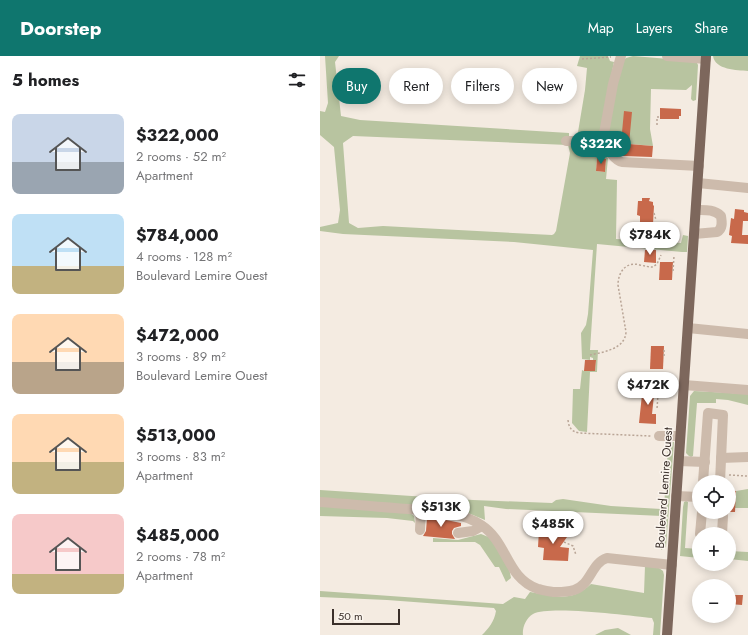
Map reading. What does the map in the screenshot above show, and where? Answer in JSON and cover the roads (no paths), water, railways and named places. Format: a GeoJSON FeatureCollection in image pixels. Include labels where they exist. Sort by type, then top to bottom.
{"type":"FeatureCollection","features":[{"type":"Feature","properties":{"kind":"main road","name":"Boulevard Lemire Ouest"},"geometry":{"type":"LineString","coordinates":[[667,635],[706,58]]}},
{"type":"Feature","properties":{"kind":"street"},"geometry":{"type":"LineString","coordinates":[[667,56],[706,58]]}},
{"type":"Feature","properties":{"kind":"street"},"geometry":{"type":"LineString","coordinates":[[600,145],[604,139],[613,84],[621,57]]}},
{"type":"Feature","properties":{"kind":"street"},"geometry":{"type":"LineString","coordinates":[[566,141],[590,142],[600,145],[609,151],[615,159],[622,162],[699,166]]}},
{"type":"Feature","properties":{"kind":"street"},"geometry":{"type":"LineString","coordinates":[[698,183],[748,188]]}},
{"type":"Feature","properties":{"kind":"street"},"geometry":{"type":"LineString","coordinates":[[694,234],[717,232],[722,227],[721,216],[718,213],[713,211],[696,210]]}},
{"type":"Feature","properties":{"kind":"street"},"geometry":{"type":"LineString","coordinates":[[688,328],[748,334]]}},
{"type":"Feature","properties":{"kind":"street"},"geometry":{"type":"LineString","coordinates":[[684,386],[748,390]]}},
{"type":"Feature","properties":{"kind":"street"},"geometry":{"type":"LineString","coordinates":[[704,475],[708,413],[723,415],[720,475]]}},
{"type":"Feature","properties":{"kind":"street"},"geometry":{"type":"LineString","coordinates":[[659,436],[680,436]]}},
{"type":"Feature","properties":{"kind":"street"},"geometry":{"type":"LineString","coordinates":[[721,458],[748,457]]}},
{"type":"Feature","properties":{"kind":"street"},"geometry":{"type":"LineString","coordinates":[[679,461],[705,462]]}},
{"type":"Feature","properties":{"kind":"street"},"geometry":{"type":"LineString","coordinates":[[676,496],[692,497]]}},
{"type":"Feature","properties":{"kind":"street"},"geometry":{"type":"LineString","coordinates":[[320,502],[458,514],[482,526],[496,538],[517,575],[531,586],[553,592],[574,590],[586,581],[601,560],[608,558],[672,565]]}},
{"type":"Feature","properties":{"kind":"street"},"geometry":{"type":"LineString","coordinates":[[420,530],[421,510]]}},
{"type":"Feature","properties":{"kind":"street"},"geometry":{"type":"LineString","coordinates":[[458,533],[473,531],[482,526]]}}]}
